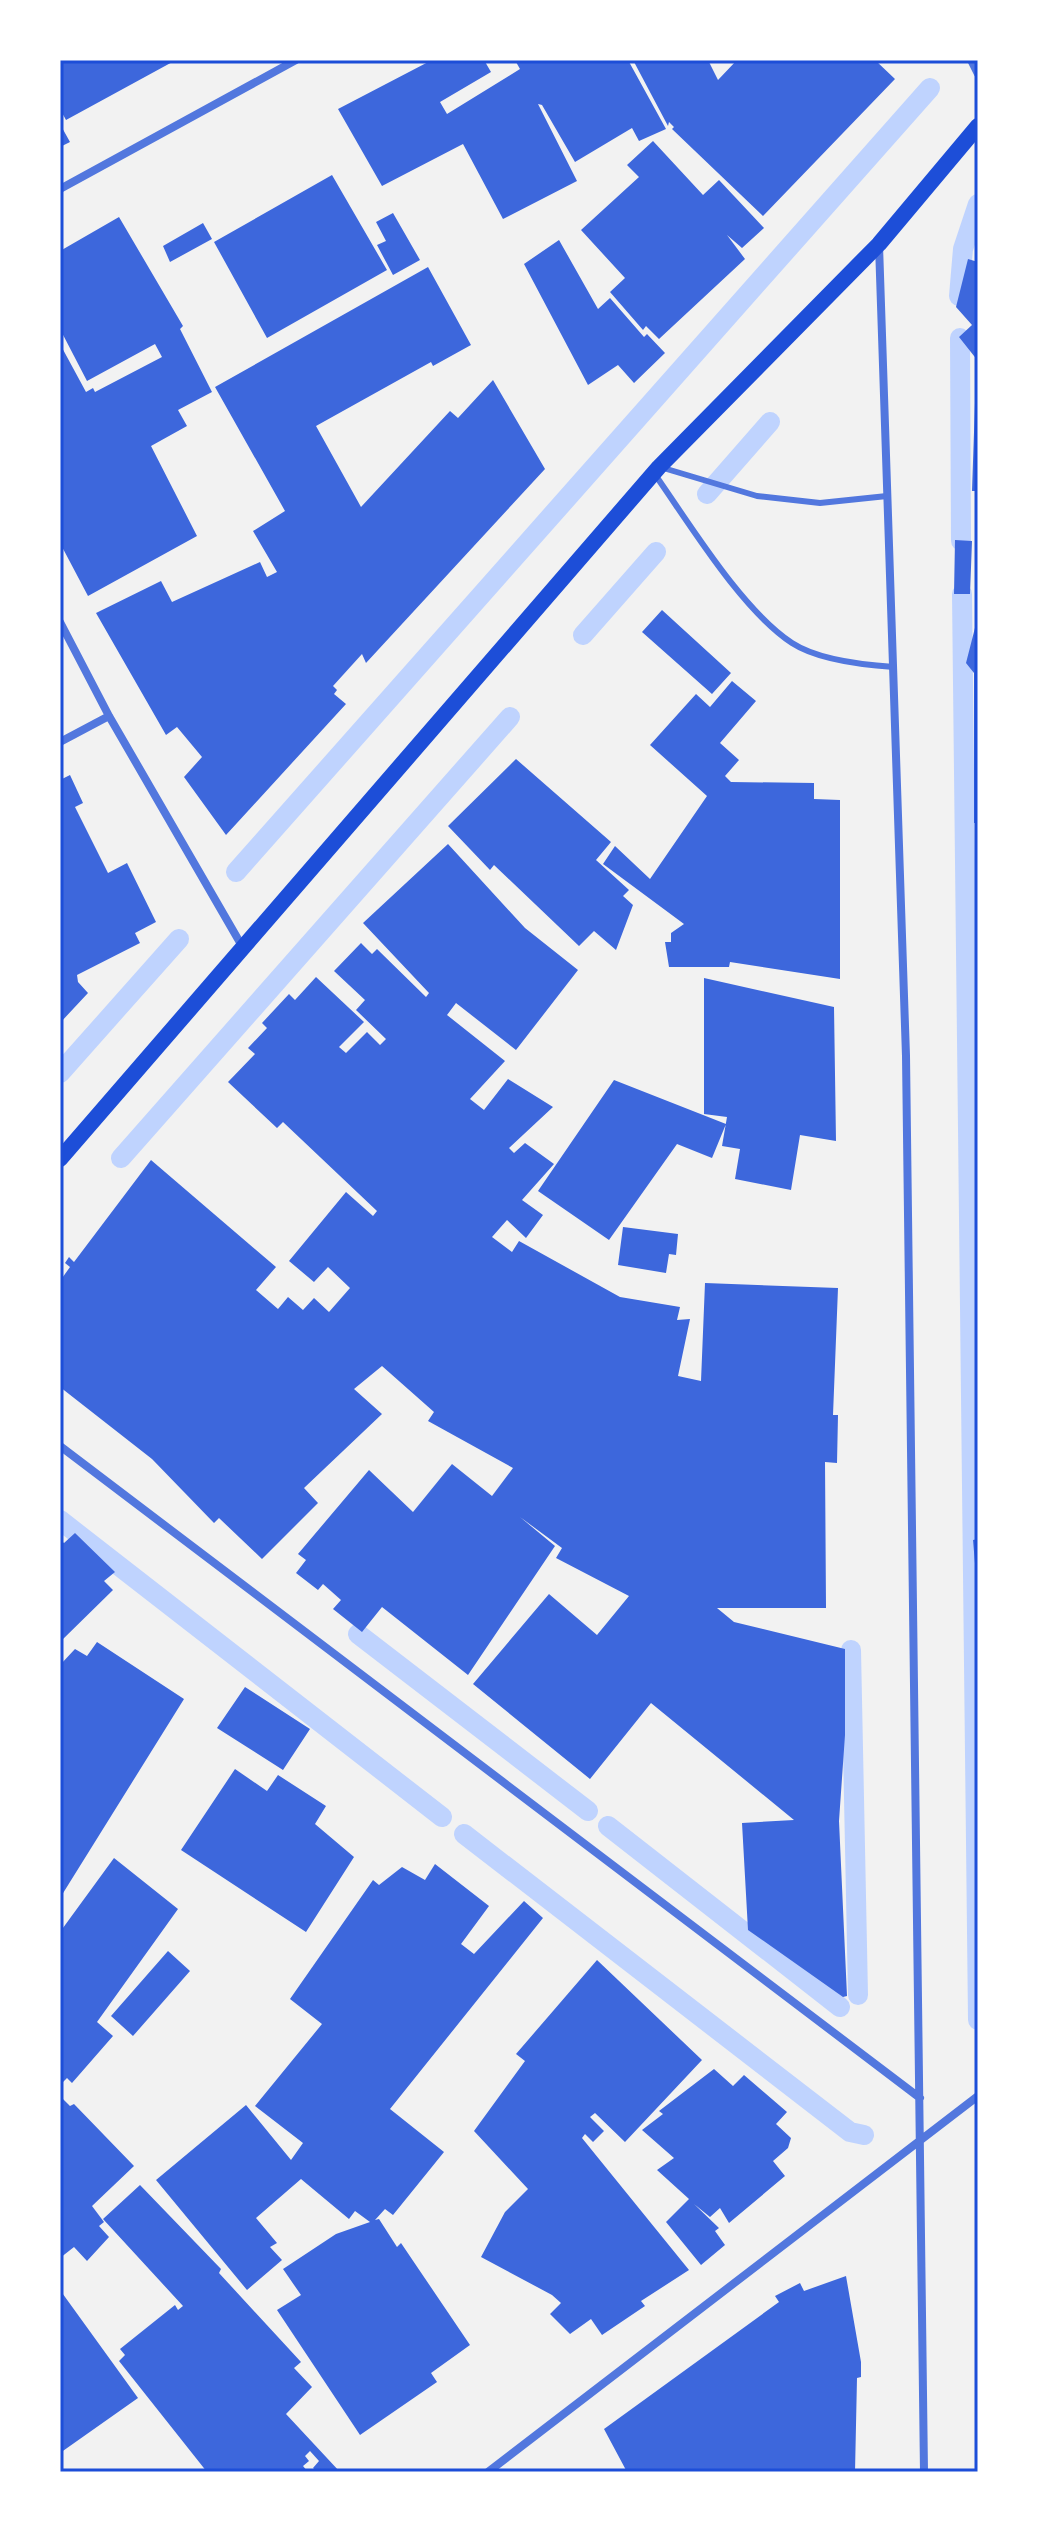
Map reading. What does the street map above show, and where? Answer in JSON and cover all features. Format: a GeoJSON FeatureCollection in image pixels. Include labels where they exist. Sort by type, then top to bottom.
{"type":"FeatureCollection","features":[{"type":"Feature","properties":{"kind":"main road"},"geometry":{"type":"LineString","coordinates":[[60,1159],[656,470],[879,244],[978,126]]}},
{"type":"Feature","properties":{"kind":"street"},"geometry":{"type":"LineString","coordinates":[[60,189],[296,60]]}},
{"type":"Feature","properties":{"kind":"street"},"geometry":{"type":"LineString","coordinates":[[971,60],[978,74]]}},
{"type":"Feature","properties":{"kind":"street"},"geometry":{"type":"LineString","coordinates":[[879,244],[906,1056],[924,2472]]}},
{"type":"Feature","properties":{"kind":"street"},"geometry":{"type":"LineString","coordinates":[[60,622],[109,716],[242,946]]}},
{"type":"Feature","properties":{"kind":"street"},"geometry":{"type":"LineString","coordinates":[[60,742],[109,716]]}},
{"type":"Feature","properties":{"kind":"street"},"geometry":{"type":"LineString","coordinates":[[60,1446],[920,2098]]}},
{"type":"Feature","properties":{"kind":"street"},"geometry":{"type":"LineString","coordinates":[[488,2472],[978,2096]]}},
{"type":"Feature","properties":{"kind":"lane"},"geometry":{"type":"LineString","coordinates":[[656,470],[757,496],[820,503],[887,496]]}},
{"type":"Feature","properties":{"kind":"lane"},"geometry":{"type":"LineString","coordinates":[[656,470],[752,606],[793,644],[856,665],[894,667]]}},
{"type":"Feature","properties":{"kind":"building"},"geometry":{"type":"Polygon","coordinates":[[[60,60],[176,60],[66,120],[60,109],[60,60]]]}},
{"type":"Feature","properties":{"kind":"building"},"geometry":{"type":"Polygon","coordinates":[[[432,60],[484,60],[491,72],[440,102],[447,114],[520,69],[516,62],[520,60],[628,60],[666,129],[639,141],[632,128],[575,162],[542,105],[538,104],[577,181],[503,219],[463,144],[382,186],[338,109],[432,60]]]}},
{"type":"Feature","properties":{"kind":"building"},"geometry":{"type":"Polygon","coordinates":[[[633,60],[708,60],[718,80],[737,60],[875,60],[895,79],[763,216],[672,129],[674,127],[669,122],[668,126],[633,60]]]}},
{"type":"Feature","properties":{"kind":"building"},"geometry":{"type":"Polygon","coordinates":[[[60,124],[70,142],[60,147],[60,124]]]}},
{"type":"Feature","properties":{"kind":"building"},"geometry":{"type":"Polygon","coordinates":[[[653,141],[703,195],[719,180],[764,228],[742,248],[727,235],[745,259],[659,339],[646,326],[643,330],[610,292],[625,278],[581,230],[639,177],[627,165],[653,141]]]}},
{"type":"Feature","properties":{"kind":"building"},"geometry":{"type":"Polygon","coordinates":[[[332,175],[387,270],[267,338],[214,242],[332,175]]]}},
{"type":"Feature","properties":{"kind":"building"},"geometry":{"type":"Polygon","coordinates":[[[393,213],[420,260],[393,275],[377,245],[386,241],[376,222],[393,213]]]}},
{"type":"Feature","properties":{"kind":"building"},"geometry":{"type":"Polygon","coordinates":[[[119,217],[183,326],[180,329],[212,392],[178,410],[187,426],[151,446],[197,536],[88,596],[60,543],[60,344],[86,392],[93,388],[95,392],[162,357],[155,344],[87,381],[60,329],[60,251],[119,217]]]}},
{"type":"Feature","properties":{"kind":"building"},"geometry":{"type":"Polygon","coordinates":[[[203,223],[212,239],[170,262],[163,246],[203,223]]]}},
{"type":"Feature","properties":{"kind":"building"},"geometry":{"type":"Polygon","coordinates":[[[559,240],[598,309],[610,298],[644,337],[647,334],[665,353],[634,383],[618,365],[588,385],[524,264],[559,240]]]}},
{"type":"Feature","properties":{"kind":"building"},"geometry":{"type":"Polygon","coordinates":[[[968,259],[978,262],[978,361],[959,337],[972,325],[956,307],[968,259]]]}},
{"type":"Feature","properties":{"kind":"building"},"geometry":{"type":"Polygon","coordinates":[[[428,267],[471,345],[433,366],[431,362],[316,426],[361,507],[450,411],[458,418],[493,380],[545,469],[366,663],[362,654],[333,686],[337,690],[334,694],[346,704],[226,835],[184,777],[202,757],[177,727],[166,735],[96,613],[161,581],[172,602],[260,562],[267,577],[277,572],[253,531],[285,511],[215,387],[428,267]]]}},
{"type":"Feature","properties":{"kind":"building"},"geometry":{"type":"Polygon","coordinates":[[[975,403],[978,403],[978,491],[972,491],[975,403]]]}},
{"type":"Feature","properties":{"kind":"building"},"geometry":{"type":"Polygon","coordinates":[[[955,540],[972,541],[970,594],[954,594],[955,540]]]}},
{"type":"Feature","properties":{"kind":"building"},"geometry":{"type":"Polygon","coordinates":[[[662,610],[731,673],[712,694],[642,632],[662,610]]]}},
{"type":"Feature","properties":{"kind":"building"},"geometry":{"type":"Polygon","coordinates":[[[978,616],[978,823],[974,823],[974,673],[966,663],[978,616]]]}},
{"type":"Feature","properties":{"kind":"building"},"geometry":{"type":"Polygon","coordinates":[[[732,681],[756,701],[720,743],[739,760],[725,776],[731,782],[814,783],[814,799],[840,800],[840,979],[730,962],[729,967],[669,967],[665,942],[671,942],[671,933],[684,924],[603,864],[615,846],[650,879],[707,796],[650,745],[696,694],[710,707],[732,681]]]}},
{"type":"Feature","properties":{"kind":"building"},"geometry":{"type":"Polygon","coordinates":[[[516,759],[611,842],[596,860],[629,890],[623,896],[633,905],[616,950],[594,931],[579,946],[494,865],[490,870],[448,826],[516,759]]]}},
{"type":"Feature","properties":{"kind":"building"},"geometry":{"type":"Polygon","coordinates":[[[70,775],[83,803],[75,807],[108,873],[127,863],[156,922],[135,933],[140,943],[77,975],[78,982],[88,993],[60,1023],[60,780],[70,775]]]}},
{"type":"Feature","properties":{"kind":"building"},"geometry":{"type":"Polygon","coordinates":[[[448,844],[525,928],[578,970],[516,1050],[456,1003],[447,1015],[505,1061],[470,1099],[484,1110],[508,1079],[553,1107],[509,1148],[514,1153],[525,1143],[554,1164],[522,1200],[543,1215],[526,1238],[507,1220],[492,1237],[512,1252],[519,1241],[620,1297],[680,1307],[677,1320],[690,1319],[678,1376],[701,1381],[705,1283],[838,1288],[833,1415],[838,1415],[837,1463],[825,1462],[826,1608],[717,1608],[734,1622],[845,1649],[845,1735],[839,1821],[847,1996],[843,1997],[748,1930],[742,1823],[794,1820],[651,1703],[590,1779],[473,1684],[549,1594],[597,1635],[629,1596],[556,1558],[562,1548],[520,1517],[555,1546],[468,1675],[382,1607],[362,1632],[333,1609],[341,1600],[323,1584],[318,1590],[296,1573],[306,1560],[298,1554],[369,1470],[413,1512],[452,1464],[492,1496],[513,1468],[428,1421],[434,1412],[382,1366],[354,1389],[382,1414],[304,1488],[318,1503],[262,1559],[219,1518],[214,1523],[152,1459],[60,1387],[60,1281],[70,1267],[65,1263],[69,1257],[74,1262],[151,1160],[276,1267],[256,1290],[278,1309],[288,1297],[303,1310],[314,1298],[329,1312],[350,1288],[328,1267],[314,1282],[289,1261],[346,1192],[373,1216],[377,1211],[283,1122],[277,1128],[228,1082],[255,1054],[248,1048],[267,1028],[262,1023],[289,994],[295,1000],[316,977],[364,1022],[339,1047],[346,1053],[367,1032],[380,1045],[386,1039],[356,1010],[365,1000],[334,971],[361,943],[372,954],[377,949],[426,997],[429,993],[363,923],[448,844]]]}},
{"type":"Feature","properties":{"kind":"building"},"geometry":{"type":"Polygon","coordinates":[[[704,978],[834,1007],[836,1141],[800,1135],[791,1190],[735,1179],[740,1149],[722,1146],[727,1117],[704,1114],[704,978]]]}},
{"type":"Feature","properties":{"kind":"building"},"geometry":{"type":"Polygon","coordinates":[[[614,1080],[726,1124],[712,1158],[677,1144],[609,1240],[538,1191],[614,1080]]]}},
{"type":"Feature","properties":{"kind":"building"},"geometry":{"type":"Polygon","coordinates":[[[623,1227],[678,1234],[676,1255],[669,1254],[666,1273],[618,1265],[623,1227]]]}},
{"type":"Feature","properties":{"kind":"building"},"geometry":{"type":"Polygon","coordinates":[[[75,1533],[115,1572],[104,1581],[113,1590],[60,1642],[60,1540],[64,1543],[75,1533]]]}},
{"type":"Feature","properties":{"kind":"building"},"geometry":{"type":"Polygon","coordinates":[[[978,1539],[978,1575],[976,1575],[973,1540],[978,1539]]]}},
{"type":"Feature","properties":{"kind":"building"},"geometry":{"type":"Polygon","coordinates":[[[97,1642],[184,1699],[60,1898],[60,1665],[75,1649],[87,1656],[97,1642]]]}},
{"type":"Feature","properties":{"kind":"building"},"geometry":{"type":"Polygon","coordinates":[[[245,1687],[310,1729],[283,1770],[217,1728],[245,1687]]]}},
{"type":"Feature","properties":{"kind":"building"},"geometry":{"type":"Polygon","coordinates":[[[235,1769],[267,1791],[278,1775],[326,1806],[315,1824],[354,1857],[306,1932],[181,1850],[235,1769]]]}},
{"type":"Feature","properties":{"kind":"building"},"geometry":{"type":"Polygon","coordinates":[[[114,1858],[178,1909],[97,2022],[113,2036],[72,2083],[67,2078],[60,2085],[60,1932],[114,1858]]]}},
{"type":"Feature","properties":{"kind":"building"},"geometry":{"type":"Polygon","coordinates":[[[435,1864],[489,1906],[461,1944],[474,1954],[524,1901],[543,1918],[390,2109],[444,2152],[393,2215],[385,2209],[375,2220],[379,2219],[397,2247],[401,2243],[470,2345],[431,2373],[437,2382],[360,2435],[277,2310],[301,2295],[283,2269],[336,2234],[370,2222],[355,2211],[349,2219],[301,2179],[256,2218],[277,2243],[270,2247],[282,2260],[247,2290],[156,2180],[246,2105],[291,2160],[303,2143],[255,2106],[322,2024],[290,1999],[373,1880],[379,1885],[402,1867],[425,1880],[435,1864]]]}},
{"type":"Feature","properties":{"kind":"building"},"geometry":{"type":"Polygon","coordinates":[[[168,1951],[190,1971],[133,2036],[111,2016],[168,1951]]]}},
{"type":"Feature","properties":{"kind":"building"},"geometry":{"type":"Polygon","coordinates":[[[597,1960],[702,2060],[625,2142],[595,2113],[590,2117],[604,2131],[593,2142],[585,2134],[582,2138],[689,2270],[641,2301],[645,2306],[602,2335],[591,2319],[570,2334],[550,2314],[561,2303],[552,2295],[481,2257],[505,2212],[528,2189],[474,2131],[525,2061],[516,2054],[597,1960]]]}},
{"type":"Feature","properties":{"kind":"building"},"geometry":{"type":"Polygon","coordinates":[[[714,2069],[733,2086],[744,2075],[787,2112],[776,2124],[791,2138],[788,2148],[773,2161],[785,2176],[729,2223],[720,2208],[710,2217],[694,2204],[719,2228],[715,2231],[725,2245],[701,2265],[666,2222],[689,2199],[657,2170],[674,2158],[642,2130],[663,2114],[659,2111],[714,2069]]]}},
{"type":"Feature","properties":{"kind":"building"},"geometry":{"type":"Polygon","coordinates":[[[60,2096],[70,2106],[74,2104],[134,2166],[92,2206],[104,2222],[99,2226],[109,2237],[87,2261],[74,2247],[60,2258],[60,2096]]]}},
{"type":"Feature","properties":{"kind":"building"},"geometry":{"type":"Polygon","coordinates":[[[140,2185],[221,2269],[219,2273],[301,2362],[294,2368],[312,2387],[286,2414],[340,2472],[317,2472],[313,2468],[319,2461],[310,2451],[305,2456],[309,2461],[303,2466],[308,2472],[207,2472],[119,2361],[125,2355],[120,2349],[175,2305],[178,2310],[183,2306],[103,2219],[140,2185]]]}},
{"type":"Feature","properties":{"kind":"building"},"geometry":{"type":"Polygon","coordinates":[[[846,2276],[861,2362],[861,2377],[857,2378],[855,2472],[627,2472],[604,2429],[779,2302],[775,2296],[800,2283],[804,2291],[846,2276]]]}},
{"type":"Feature","properties":{"kind":"building"},"geometry":{"type":"Polygon","coordinates":[[[60,2290],[138,2398],[60,2453],[60,2290]]]}},
{"type":"Feature","properties":{"kind":"waterway"},"geometry":{"type":"LineString","coordinates":[[236,872],[930,88]]}},
{"type":"Feature","properties":{"kind":"waterway"},"geometry":{"type":"LineString","coordinates":[[959,296],[963,249],[978,204]]}},
{"type":"Feature","properties":{"kind":"waterway"},"geometry":{"type":"LineString","coordinates":[[960,338],[961,541]]}},
{"type":"Feature","properties":{"kind":"waterway"},"geometry":{"type":"LineString","coordinates":[[707,494],[770,422]]}},
{"type":"Feature","properties":{"kind":"waterway"},"geometry":{"type":"LineString","coordinates":[[583,635],[656,552]]}},
{"type":"Feature","properties":{"kind":"waterway"},"geometry":{"type":"LineString","coordinates":[[962,594],[978,2020]]}},
{"type":"Feature","properties":{"kind":"waterway"},"geometry":{"type":"LineString","coordinates":[[121,1158],[510,717]]}},
{"type":"Feature","properties":{"kind":"waterway"},"geometry":{"type":"LineString","coordinates":[[60,1073],[179,939]]}},
{"type":"Feature","properties":{"kind":"waterway"},"geometry":{"type":"LineString","coordinates":[[60,1520],[442,1817]]}},
{"type":"Feature","properties":{"kind":"waterway"},"geometry":{"type":"LineString","coordinates":[[358,1634],[588,1811]]}},
{"type":"Feature","properties":{"kind":"waterway"},"geometry":{"type":"LineString","coordinates":[[851,1650],[858,1995]]}},
{"type":"Feature","properties":{"kind":"waterway"},"geometry":{"type":"LineString","coordinates":[[608,1826],[840,2007]]}},
{"type":"Feature","properties":{"kind":"waterway"},"geometry":{"type":"LineString","coordinates":[[464,1834],[850,2132],[864,2135]]}}]}
